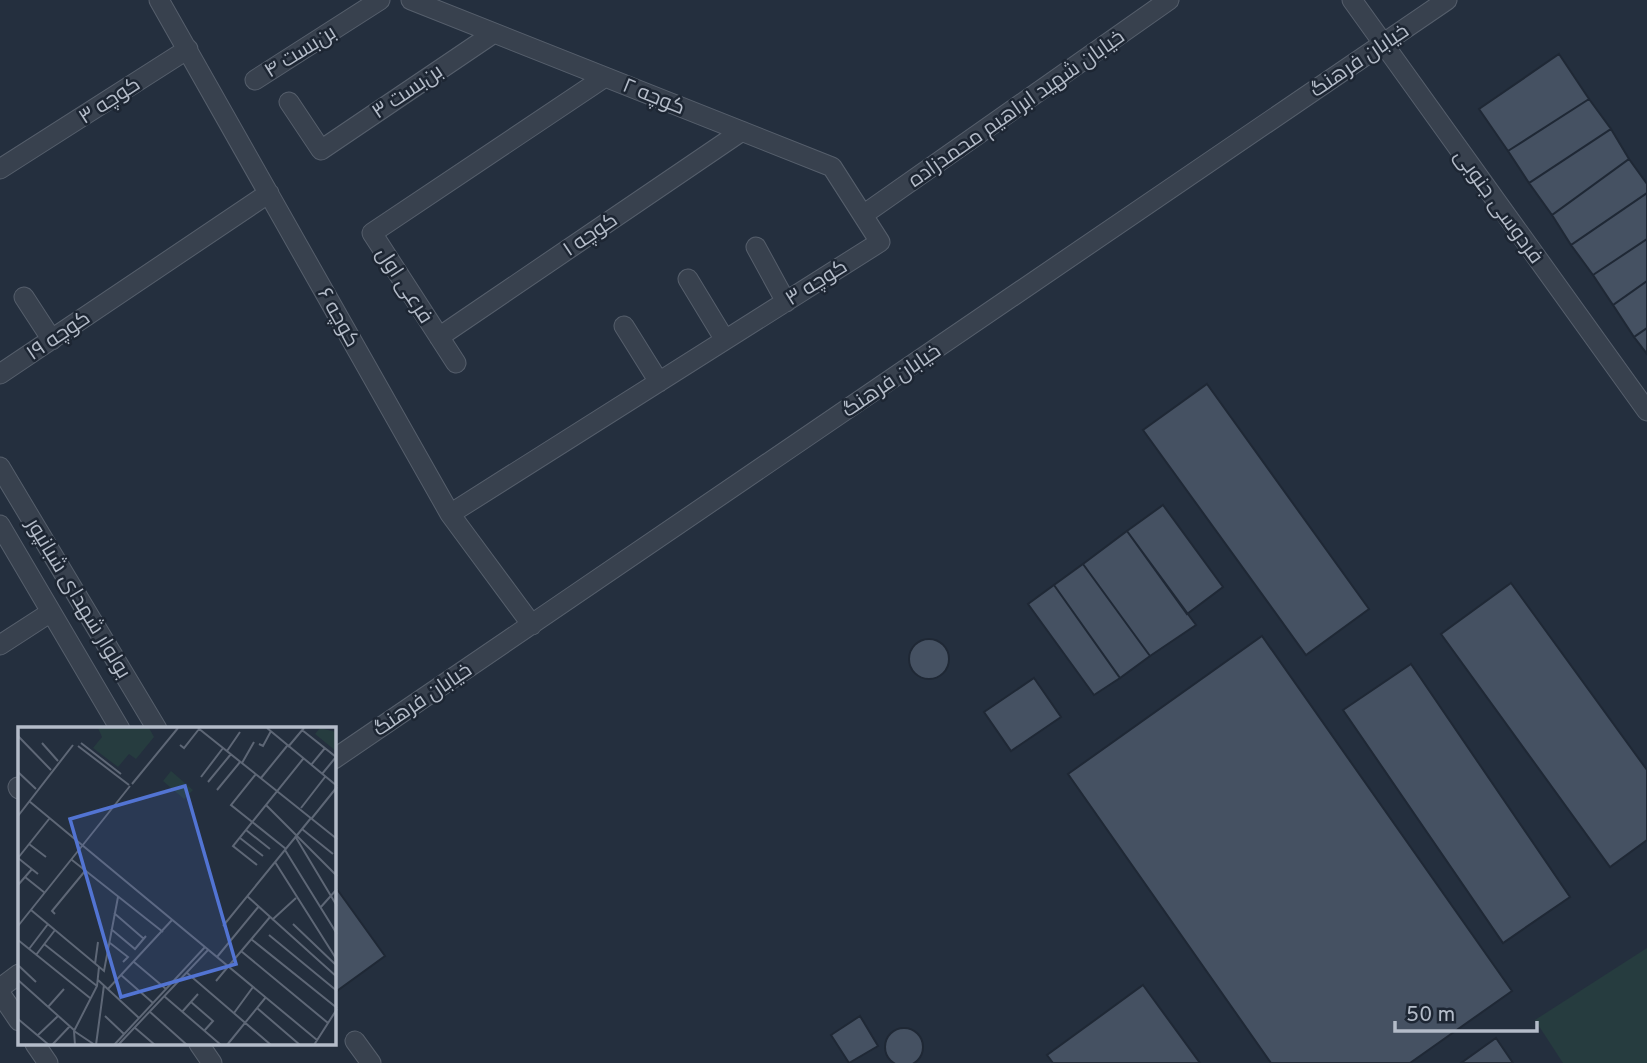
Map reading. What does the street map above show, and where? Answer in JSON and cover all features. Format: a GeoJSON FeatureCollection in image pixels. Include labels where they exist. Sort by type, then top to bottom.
{"type":"FeatureCollection","features":[{"type":"Feature","properties":{"kind":"street","name":"کوچه ۶"},"geometry":{"type":"LineString","coordinates":[[159,0],[450,514],[532,625]]}},
{"type":"Feature","properties":{"kind":"street","name":"بن‌بست ۴"},"geometry":{"type":"LineString","coordinates":[[255,80],[380,0]]}},
{"type":"Feature","properties":{"kind":"street"},"geometry":{"type":"LineString","coordinates":[[411,0],[605,77]]}},
{"type":"Feature","properties":{"kind":"street","name":"خیابان شهید ابراهیم محمدزاده"},"geometry":{"type":"LineString","coordinates":[[863,215],[1168,0]]}},
{"type":"Feature","properties":{"kind":"street","name":"فردوسی جنوبی"},"geometry":{"type":"LineString","coordinates":[[1353,0],[1647,411]]}},
{"type":"Feature","properties":{"kind":"street","name":"خیابان فرهنگ"},"geometry":{"type":"LineString","coordinates":[[336,759],[1447,0]]}},
{"type":"Feature","properties":{"kind":"street","name":"بن‌بست ۳"},"geometry":{"type":"LineString","coordinates":[[289,102],[321,149],[494,33]]}},
{"type":"Feature","properties":{"kind":"street","name":"کوچه ۳"},"geometry":{"type":"LineString","coordinates":[[0,169],[188,49]]}},
{"type":"Feature","properties":{"kind":"street","name":"کوچه ۲"},"geometry":{"type":"LineString","coordinates":[[372,233],[605,77],[832,167],[863,215]]}},
{"type":"Feature","properties":{"kind":"street","name":"کوچه ۱"},"geometry":{"type":"LineString","coordinates":[[439,337],[742,131]]}},
{"type":"Feature","properties":{"kind":"street","name":"کوچه ۱۹"},"geometry":{"type":"LineString","coordinates":[[0,374],[269,193]]}},
{"type":"Feature","properties":{"kind":"street","name":"کوچه ۳"},"geometry":{"type":"LineString","coordinates":[[725,340],[880,242],[863,215]]}},
{"type":"Feature","properties":{"kind":"street","name":"فرعی اول"},"geometry":{"type":"LineString","coordinates":[[372,233],[456,363]]}},
{"type":"Feature","properties":{"kind":"street"},"geometry":{"type":"LineString","coordinates":[[756,247],[786,302]]}},
{"type":"Feature","properties":{"kind":"street"},"geometry":{"type":"LineString","coordinates":[[450,514],[725,340],[688,279]]}},
{"type":"Feature","properties":{"kind":"street"},"geometry":{"type":"LineString","coordinates":[[24,297],[52,340]]}},
{"type":"Feature","properties":{"kind":"street"},"geometry":{"type":"LineString","coordinates":[[624,326],[659,382]]}},
{"type":"Feature","properties":{"kind":"street","name":"بولوار شهدای شبانپور"},"geometry":{"type":"LineString","coordinates":[[0,467],[156,727]]}},
{"type":"Feature","properties":{"kind":"street","name":"بولوار شهدای شبانپور"},"geometry":{"type":"LineString","coordinates":[[0,526],[119,727]]}},
{"type":"Feature","properties":{"kind":"street"},"geometry":{"type":"LineString","coordinates":[[0,645],[51,612]]}},
{"type":"Feature","properties":{"kind":"street"},"geometry":{"type":"LineString","coordinates":[[0,988],[18,975]]}},
{"type":"Feature","properties":{"kind":"street"},"geometry":{"type":"LineString","coordinates":[[0,993],[18,1020]]}},
{"type":"Feature","properties":{"kind":"street"},"geometry":{"type":"LineString","coordinates":[[355,1041],[371,1063]]}},
{"type":"Feature","properties":{"kind":"street"},"geometry":{"type":"LineString","coordinates":[[36,1046],[48,1063]]}},
{"type":"Feature","properties":{"kind":"street"},"geometry":{"type":"LineString","coordinates":[[200,1046],[212,1063]]}},
{"type":"Feature","properties":{"kind":"green space"},"geometry":{"type":"Polygon","coordinates":[[[1647,948],[1647,1063],[1563,1063],[1535,1020],[1647,948]]]}},
{"type":"Feature","properties":{"kind":"building"},"geometry":{"type":"Polygon","coordinates":[[[1559,54],[1589,99],[1508,151],[1479,109],[1559,54]]]}},
{"type":"Feature","properties":{"kind":"building"},"geometry":{"type":"Polygon","coordinates":[[[1589,99],[1611,129],[1529,183],[1508,151],[1589,99]]]}},
{"type":"Feature","properties":{"kind":"building"},"geometry":{"type":"Polygon","coordinates":[[[1611,129],[1629,159],[1552,215],[1529,183],[1611,129]]]}},
{"type":"Feature","properties":{"kind":"building"},"geometry":{"type":"Polygon","coordinates":[[[1629,159],[1647,184],[1647,193],[1571,245],[1552,215],[1629,159]]]}},
{"type":"Feature","properties":{"kind":"building"},"geometry":{"type":"Polygon","coordinates":[[[1647,193],[1647,239],[1593,275],[1571,245],[1647,193]]]}},
{"type":"Feature","properties":{"kind":"building"},"geometry":{"type":"Polygon","coordinates":[[[1647,239],[1647,281],[1613,305],[1593,275],[1647,239]]]}},
{"type":"Feature","properties":{"kind":"building"},"geometry":{"type":"Polygon","coordinates":[[[1647,281],[1647,328],[1634,337],[1613,305],[1647,281]]]}},
{"type":"Feature","properties":{"kind":"building"},"geometry":{"type":"Polygon","coordinates":[[[1647,328],[1647,354],[1634,337],[1647,328]]]}},
{"type":"Feature","properties":{"kind":"building"},"geometry":{"type":"Polygon","coordinates":[[[1207,384],[1369,609],[1306,655],[1143,430],[1207,384]]]}},
{"type":"Feature","properties":{"kind":"building"},"geometry":{"type":"Polygon","coordinates":[[[1163,505],[1223,587],[1187,614],[1127,531],[1163,505]]]}},
{"type":"Feature","properties":{"kind":"building"},"geometry":{"type":"Polygon","coordinates":[[[1127,531],[1196,625],[1150,656],[1083,564],[1127,531]]]}},
{"type":"Feature","properties":{"kind":"building"},"geometry":{"type":"Polygon","coordinates":[[[1083,564],[1150,656],[1120,678],[1054,585],[1083,564]]]}},
{"type":"Feature","properties":{"kind":"building"},"geometry":{"type":"Polygon","coordinates":[[[1511,583],[1647,770],[1647,840],[1610,867],[1441,634],[1511,583]]]}},
{"type":"Feature","properties":{"kind":"building"},"geometry":{"type":"Polygon","coordinates":[[[1054,585],[1120,678],[1094,695],[1028,604],[1054,585]]]}},
{"type":"Feature","properties":{"kind":"building"},"geometry":{"type":"Polygon","coordinates":[[[1262,636],[1512,991],[1410,1063],[1271,1063],[1068,774],[1262,636]]]}},
{"type":"Feature","properties":{"kind":"building"},"geometry":{"type":"Polygon","coordinates":[[[929,639],[943,645],[949,659],[943,673],[929,679],[915,673],[909,659],[915,645],[929,639]]]}},
{"type":"Feature","properties":{"kind":"building"},"geometry":{"type":"Polygon","coordinates":[[[1411,664],[1570,897],[1503,943],[1343,710],[1411,664]]]}},
{"type":"Feature","properties":{"kind":"building"},"geometry":{"type":"Polygon","coordinates":[[[1034,678],[1061,717],[1011,751],[984,712],[1034,678]]]}},
{"type":"Feature","properties":{"kind":"building"},"geometry":{"type":"Polygon","coordinates":[[[336,888],[385,956],[336,992],[336,888]]]}},
{"type":"Feature","properties":{"kind":"building"},"geometry":{"type":"Polygon","coordinates":[[[1143,985],[1200,1063],[1053,1063],[1047,1055],[1143,985]]]}},
{"type":"Feature","properties":{"kind":"building"},"geometry":{"type":"Polygon","coordinates":[[[860,1016],[878,1046],[849,1063],[831,1035],[860,1016]]]}},
{"type":"Feature","properties":{"kind":"building"},"geometry":{"type":"Polygon","coordinates":[[[897,1030],[911,1030],[921,1040],[921,1054],[911,1064],[897,1064],[887,1054],[887,1040],[897,1030]]]}},
{"type":"Feature","properties":{"kind":"building"},"geometry":{"type":"Polygon","coordinates":[[[1496,1038],[1513,1063],[1461,1063],[1496,1038]]]}}]}
